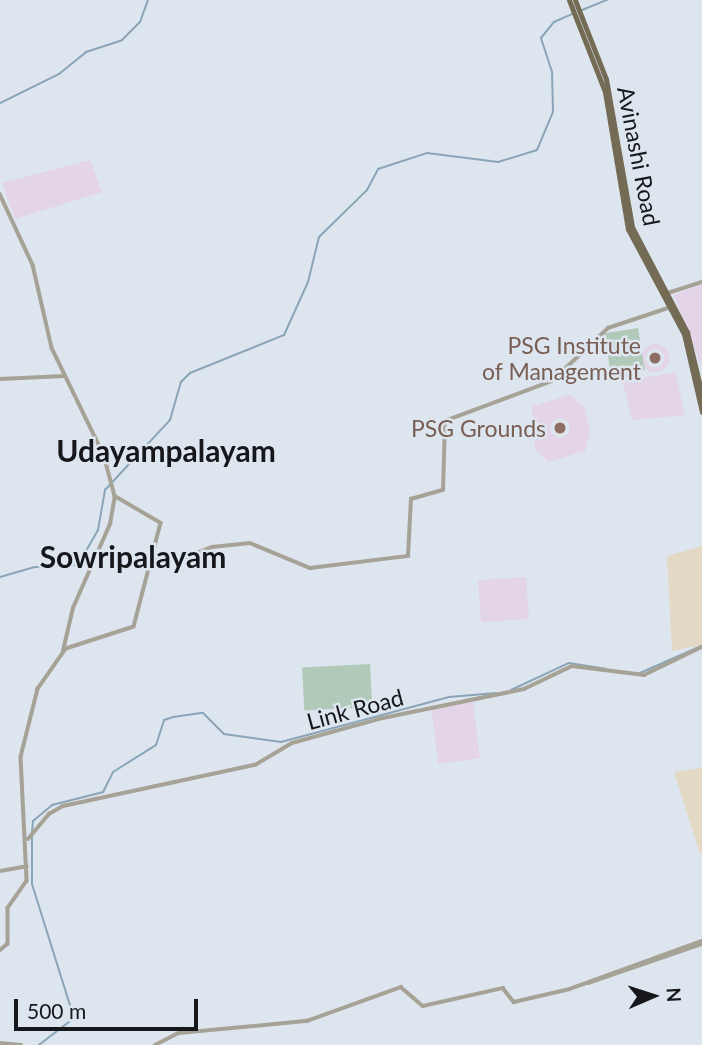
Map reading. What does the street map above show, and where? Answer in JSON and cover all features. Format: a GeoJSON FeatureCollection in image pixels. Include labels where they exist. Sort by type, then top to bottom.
{"type":"FeatureCollection","features":[{"type":"Feature","properties":{"kind":"main road","name":"Avinashi Road"},"geometry":{"type":"LineString","coordinates":[[573,3],[609,91],[625,201],[635,244],[671,307],[689,351],[702,412]]}},
{"type":"Feature","properties":{"kind":"main road","name":"Avinashi Road"},"geometry":{"type":"LineString","coordinates":[[625,201],[632,227],[687,332],[702,395]]}},
{"type":"Feature","properties":{"kind":"street"},"geometry":{"type":"LineString","coordinates":[[0,194],[33,265],[64,376],[111,480],[115,496],[110,524],[73,608],[62,653],[38,689],[23,741],[28,839],[27,881],[12,898],[5,919],[9,944],[0,951]]}},
{"type":"Feature","properties":{"kind":"street"},"geometry":{"type":"LineString","coordinates":[[668,293],[702,282]]}},
{"type":"Feature","properties":{"kind":"street"},"geometry":{"type":"LineString","coordinates":[[153,557],[186,557],[217,546],[250,543],[310,568],[408,556],[411,499],[443,490],[445,421],[552,381],[608,328],[671,307]]}},
{"type":"Feature","properties":{"kind":"street"},"geometry":{"type":"LineString","coordinates":[[0,379],[64,376]]}},
{"type":"Feature","properties":{"kind":"street"},"geometry":{"type":"LineString","coordinates":[[62,653],[134,627],[161,523],[115,496]]}},
{"type":"Feature","properties":{"kind":"street","name":"Link Road"},"geometry":{"type":"LineString","coordinates":[[28,839],[35,829],[63,806],[255,765],[292,743],[352,726],[524,689],[578,665],[644,675],[702,647]]}},
{"type":"Feature","properties":{"kind":"street"},"geometry":{"type":"LineString","coordinates":[[0,871],[27,866]]}},
{"type":"Feature","properties":{"kind":"street"},"geometry":{"type":"LineString","coordinates":[[155,1045],[179,1033],[307,1021],[401,987],[427,1006],[503,988],[514,1002],[585,984],[702,943]]}},
{"type":"Feature","properties":{"kind":"street"},"geometry":{"type":"LineString","coordinates":[[0,1043],[21,1045]]}},
{"type":"Feature","properties":{"kind":"shaded area"},"geometry":{"type":"Polygon","coordinates":[[[90,160],[102,192],[15,219],[2,183],[90,160]]]}},
{"type":"Feature","properties":{"kind":"shaded area"},"geometry":{"type":"Polygon","coordinates":[[[702,284],[702,367],[674,295],[702,284]]]}},
{"type":"Feature","properties":{"kind":"shaded area","name":"PSG Institute of Management"},"geometry":{"type":"Polygon","coordinates":[[[655,344],[665,348],[669,358],[665,368],[655,372],[645,368],[641,358],[645,348],[655,344]]]}},
{"type":"Feature","properties":{"kind":"shaded area"},"geometry":{"type":"Polygon","coordinates":[[[675,372],[685,415],[632,420],[623,382],[675,372]]]}},
{"type":"Feature","properties":{"kind":"shaded area","name":"PSG Grounds"},"geometry":{"type":"Polygon","coordinates":[[[570,395],[584,407],[590,432],[585,451],[548,462],[535,449],[532,406],[570,395]]]}},
{"type":"Feature","properties":{"kind":"shaded area"},"geometry":{"type":"Polygon","coordinates":[[[702,546],[702,645],[672,651],[667,556],[702,546]]]}},
{"type":"Feature","properties":{"kind":"shaded area"},"geometry":{"type":"Polygon","coordinates":[[[526,577],[529,619],[481,622],[478,580],[526,577]]]}},
{"type":"Feature","properties":{"kind":"shaded area"},"geometry":{"type":"Polygon","coordinates":[[[473,702],[480,759],[438,764],[431,707],[473,702]]]}},
{"type":"Feature","properties":{"kind":"shaded area"},"geometry":{"type":"Polygon","coordinates":[[[702,768],[702,853],[700,854],[674,772],[702,768]]]}},
{"type":"Feature","properties":{"kind":"green space"},"geometry":{"type":"Polygon","coordinates":[[[638,328],[645,370],[611,376],[604,333],[638,328]]]}},
{"type":"Feature","properties":{"kind":"green space"},"geometry":{"type":"Polygon","coordinates":[[[370,664],[372,707],[304,710],[302,668],[370,664]]]}},
{"type":"Feature","properties":{"kind":"waterway"},"geometry":{"type":"LineString","coordinates":[[0,103],[59,74],[86,52],[122,40],[140,22],[148,0]]}},
{"type":"Feature","properties":{"kind":"waterway"},"geometry":{"type":"LineString","coordinates":[[582,10],[607,0]]}},
{"type":"Feature","properties":{"kind":"waterway"},"geometry":{"type":"LineString","coordinates":[[0,577],[35,567],[78,565],[98,530],[105,490],[170,420],[181,382],[190,373],[284,335],[308,282],[319,237],[367,190],[378,169],[427,153],[498,162],[537,150],[553,112],[552,72],[541,38],[554,22],[574,13]]}},
{"type":"Feature","properties":{"kind":"waterway"},"geometry":{"type":"LineString","coordinates":[[640,673],[701,646]]}},
{"type":"Feature","properties":{"kind":"waterway"},"geometry":{"type":"LineString","coordinates":[[511,690],[569,663],[607,669]]}},
{"type":"Feature","properties":{"kind":"waterway"},"geometry":{"type":"LineString","coordinates":[[32,831],[33,821],[52,805],[103,792],[113,772],[156,745],[164,720],[173,717],[203,713],[224,734],[281,742],[449,697],[496,693]]}},
{"type":"Feature","properties":{"kind":"waterway"},"geometry":{"type":"LineString","coordinates":[[32,836],[32,884],[74,1018],[39,1045]]}},
{"type":"Feature","properties":{"kind":"place","name":"PSG Institute of Management"},"geometry":{"type":"Point","coordinates":[655,358]}},
{"type":"Feature","properties":{"kind":"place","name":"PSG Grounds"},"geometry":{"type":"Point","coordinates":[560,428]}},
{"type":"Feature","properties":{"kind":"district","name":"Udayampalayam"},"geometry":{"type":"Point","coordinates":[166,450]}},
{"type":"Feature","properties":{"kind":"district","name":"Sowripalayam"},"geometry":{"type":"Point","coordinates":[133,556]}}]}
